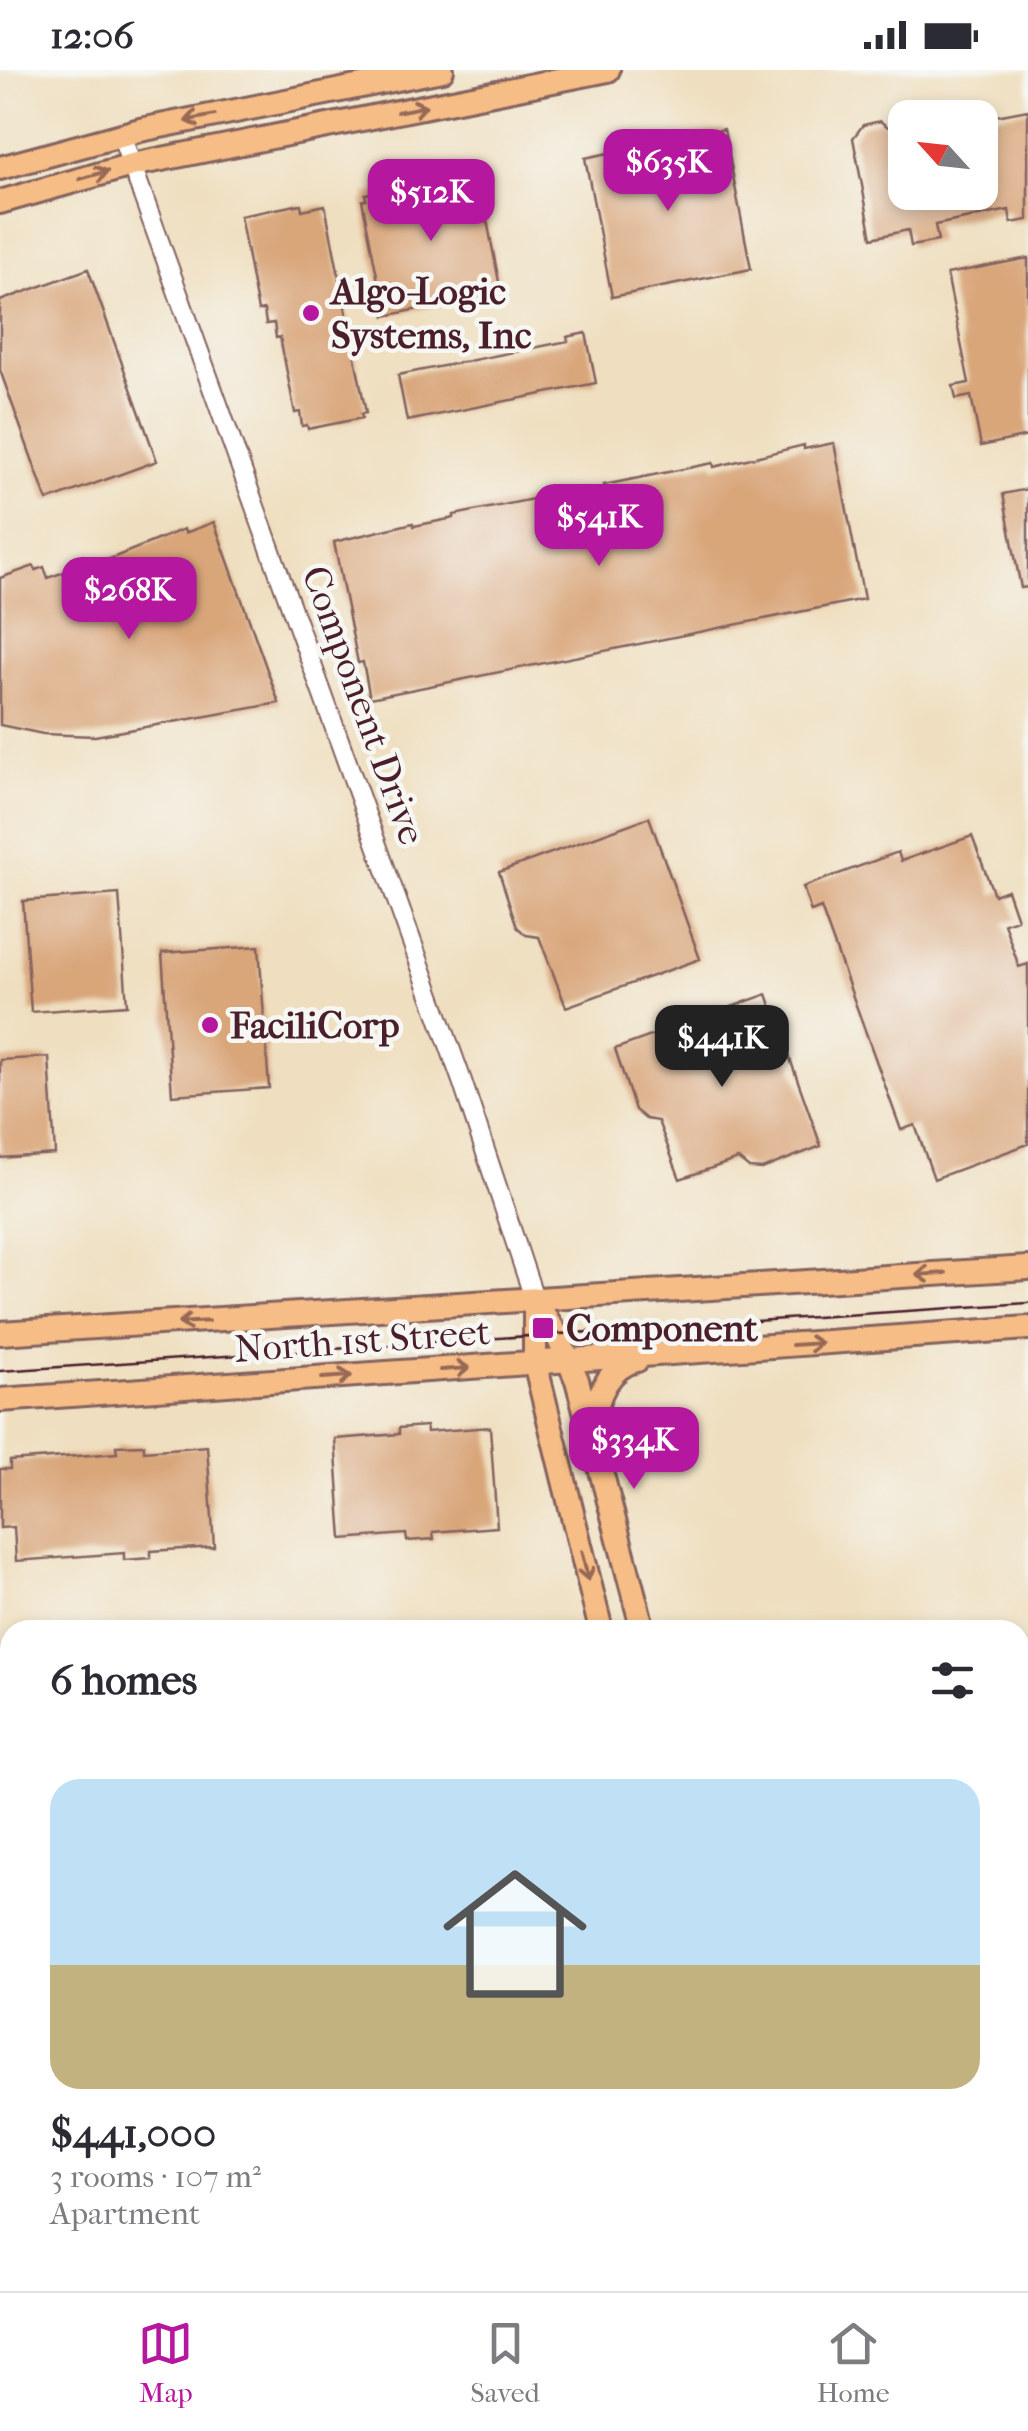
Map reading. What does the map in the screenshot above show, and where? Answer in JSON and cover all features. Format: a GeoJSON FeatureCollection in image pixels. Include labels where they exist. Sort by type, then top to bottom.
{"type":"FeatureCollection","features":[{"type":"Feature","properties":{"kind":"main road"},"geometry":{"type":"LineString","coordinates":[[0,168],[121,135],[442,70]]}},
{"type":"Feature","properties":{"kind":"main road"},"geometry":{"type":"LineString","coordinates":[[0,202],[132,164],[608,70]]}},
{"type":"Feature","properties":{"kind":"main road","name":"North 1st Street"},"geometry":{"type":"LineString","coordinates":[[0,1333],[1028,1268]]}},
{"type":"Feature","properties":{"kind":"main road","name":"Component Drive"},"geometry":{"type":"LineString","coordinates":[[535,1302],[570,1360],[639,1620]]}},
{"type":"Feature","properties":{"kind":"main road","name":"Component Drive"},"geometry":{"type":"LineString","coordinates":[[535,1302],[535,1364],[599,1620]]}},
{"type":"Feature","properties":{"kind":"main road","name":"North 1st Street"},"geometry":{"type":"LineString","coordinates":[[0,1400],[1028,1328]]}},
{"type":"Feature","properties":{"kind":"main road"},"geometry":{"type":"LineString","coordinates":[[592,1436],[595,1405],[613,1373],[624,1362],[666,1354]]}},
{"type":"Feature","properties":{"kind":"street","name":"Component Drive"},"geometry":{"type":"LineString","coordinates":[[121,135],[467,1094],[535,1302]]}},
{"type":"Feature","properties":{"kind":"building"},"geometry":{"type":"Polygon","coordinates":[[[1028,110],[1028,220],[1011,223],[1009,210],[935,225],[938,241],[911,246],[908,230],[872,238],[853,138],[863,125],[880,121],[888,127],[888,210],[998,210],[998,116],[1028,110]]]}},
{"type":"Feature","properties":{"kind":"building"},"geometry":{"type":"Polygon","coordinates":[[[724,129],[751,269],[612,297],[585,158],[632,148],[634,156],[678,147],[676,139],[724,129]]]}},
{"type":"Feature","properties":{"kind":"building"},"geometry":{"type":"Polygon","coordinates":[[[478,174],[501,292],[385,316],[362,200],[366,199],[365,194],[478,174]]]}},
{"type":"Feature","properties":{"kind":"building"},"geometry":{"type":"Polygon","coordinates":[[[301,204],[302,210],[325,205],[366,413],[361,414],[362,418],[308,429],[307,425],[302,426],[300,412],[295,413],[280,337],[276,338],[274,323],[266,324],[264,310],[258,311],[240,216],[301,204]]]}},
{"type":"Feature","properties":{"kind":"building"},"geometry":{"type":"Polygon","coordinates":[[[1028,258],[1028,436],[981,446],[971,396],[956,399],[953,386],[969,383],[947,274],[1028,258]]]}},
{"type":"Feature","properties":{"kind":"building"},"geometry":{"type":"Polygon","coordinates":[[[88,269],[157,461],[47,501],[0,370],[0,301],[88,269]]]}},
{"type":"Feature","properties":{"kind":"building"},"geometry":{"type":"Polygon","coordinates":[[[586,333],[596,383],[407,421],[398,375],[568,341],[567,337],[586,333]]]}},
{"type":"Feature","properties":{"kind":"building"},"geometry":{"type":"Polygon","coordinates":[[[834,443],[864,599],[370,698],[363,662],[358,663],[334,542],[713,463],[714,467],[804,445],[804,449],[834,443]]]}},
{"type":"Feature","properties":{"kind":"building"},"geometry":{"type":"Polygon","coordinates":[[[1028,489],[1028,587],[1021,588],[1003,494],[1028,489]]]}},
{"type":"Feature","properties":{"kind":"building"},"geometry":{"type":"Polygon","coordinates":[[[214,522],[279,703],[95,736],[43,734],[0,725],[0,578],[34,566],[36,570],[44,567],[48,578],[89,563],[90,567],[184,529],[185,533],[214,522]]]}},
{"type":"Feature","properties":{"kind":"building"},"geometry":{"type":"Polygon","coordinates":[[[649,817],[700,959],[566,1007],[539,937],[526,935],[517,927],[499,872],[649,817]]]}},
{"type":"Feature","properties":{"kind":"building"},"geometry":{"type":"Polygon","coordinates":[[[972,836],[994,895],[1007,890],[1017,919],[1004,923],[1019,967],[1028,964],[1028,1144],[934,1179],[915,1125],[901,1130],[821,908],[811,912],[803,887],[898,852],[901,861],[972,836]]]}},
{"type":"Feature","properties":{"kind":"building"},"geometry":{"type":"Polygon","coordinates":[[[119,894],[127,1005],[31,1012],[23,901],[119,894]]]}},
{"type":"Feature","properties":{"kind":"building"},"geometry":{"type":"Polygon","coordinates":[[[259,946],[269,1088],[172,1095],[162,953],[259,946]]]}},
{"type":"Feature","properties":{"kind":"building"},"geometry":{"type":"Polygon","coordinates":[[[767,994],[821,1146],[762,1169],[749,1168],[738,1159],[680,1179],[658,1121],[646,1119],[635,1110],[615,1049],[767,994]]]}},
{"type":"Feature","properties":{"kind":"building"},"geometry":{"type":"Polygon","coordinates":[[[49,1057],[55,1154],[0,1158],[0,1060],[49,1057]]]}},
{"type":"Feature","properties":{"kind":"building"},"geometry":{"type":"Polygon","coordinates":[[[426,1426],[427,1432],[490,1427],[497,1527],[433,1532],[434,1539],[407,1541],[406,1534],[342,1539],[335,1439],[399,1434],[399,1428],[426,1426]]]}},
{"type":"Feature","properties":{"kind":"building"},"geometry":{"type":"Polygon","coordinates":[[[144,1445],[144,1451],[207,1446],[214,1547],[151,1551],[151,1558],[124,1560],[124,1553],[16,1561],[14,1527],[0,1528],[0,1469],[10,1469],[10,1461],[117,1453],[116,1446],[144,1445]]]}},
{"type":"Feature","properties":{"kind":"tram line"},"geometry":{"type":"LineString","coordinates":[[0,1371],[1028,1303]]}},
{"type":"Feature","properties":{"kind":"place","name":"Algo-Logic Systems, Inc"},"geometry":{"type":"Point","coordinates":[311,313]}},
{"type":"Feature","properties":{"kind":"place","name":"FaciliCorp"},"geometry":{"type":"Point","coordinates":[210,1025]}},
{"type":"Feature","properties":{"kind":"place","name":"Component"},"geometry":{"type":"Point","coordinates":[543,1328]}}]}
